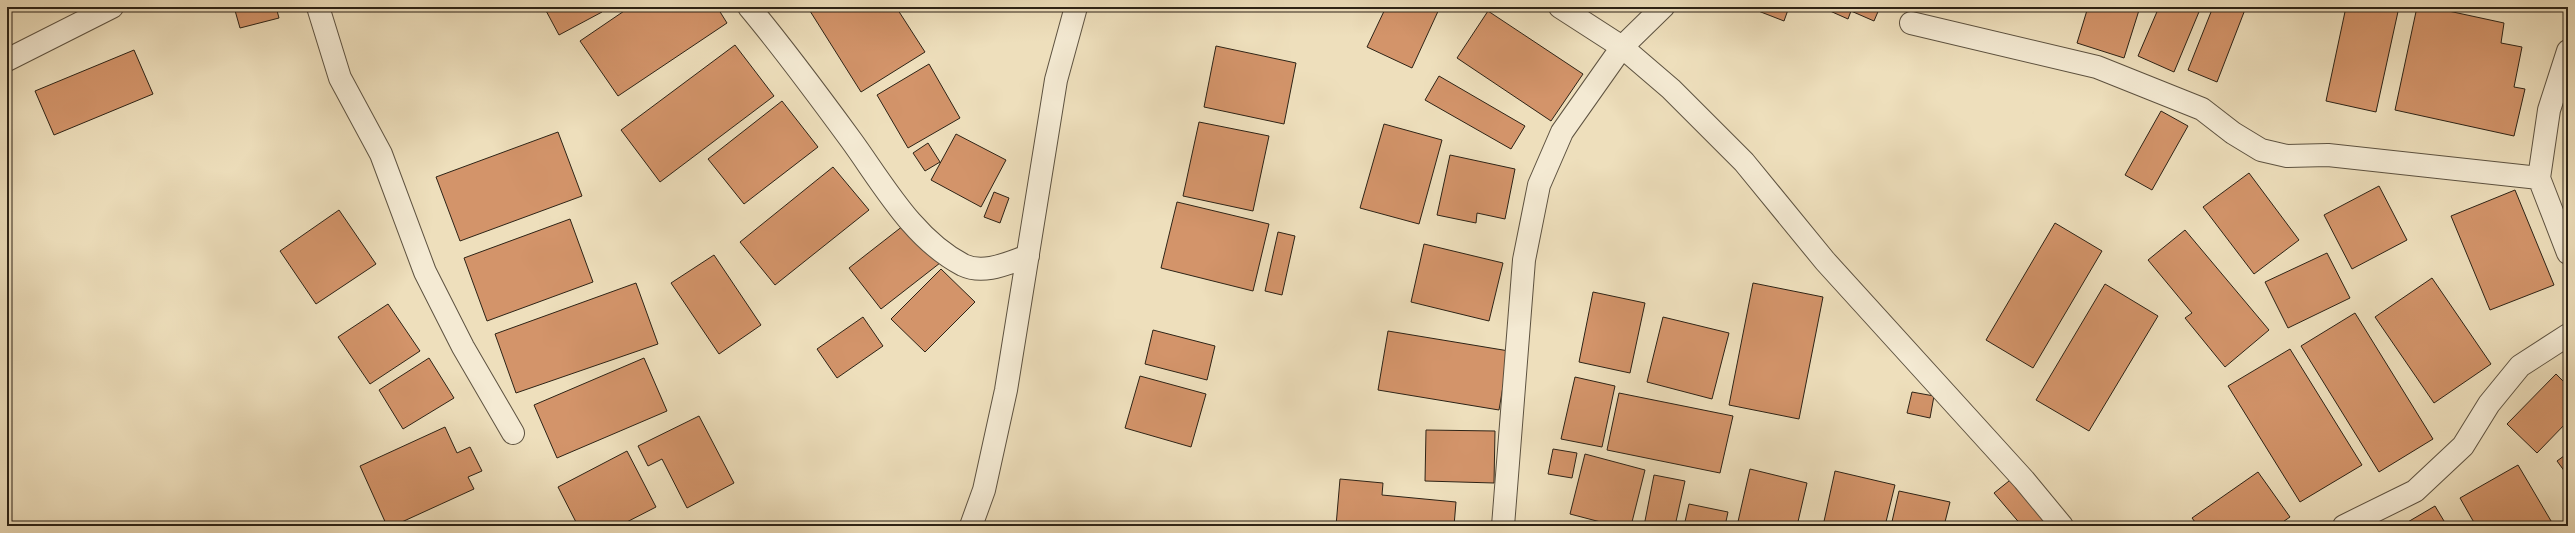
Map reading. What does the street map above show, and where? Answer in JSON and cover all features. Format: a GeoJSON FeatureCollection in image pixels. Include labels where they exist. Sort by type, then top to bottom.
{"type":"FeatureCollection","features":[{"type":"Feature","properties":{"kind":"street"},"geometry":{"type":"LineString","coordinates":[[7,60],[112,7]]}},
{"type":"Feature","properties":{"kind":"street"},"geometry":{"type":"LineString","coordinates":[[318,7],[340,78],[381,154],[425,272],[463,347],[513,433]]}},
{"type":"Feature","properties":{"kind":"street"},"geometry":{"type":"LineString","coordinates":[[749,7],[834,117],[918,232],[964,265],[978,269],[993,268],[1028,256]]}},
{"type":"Feature","properties":{"kind":"street"},"geometry":{"type":"LineString","coordinates":[[971,526],[984,490],[1006,390],[1056,80],[1076,7]]}},
{"type":"Feature","properties":{"kind":"street"},"geometry":{"type":"LineString","coordinates":[[1560,7],[1622,47],[1671,89],[1744,162],[1825,262],[2024,480],[2062,526]]}},
{"type":"Feature","properties":{"kind":"street"},"geometry":{"type":"LineString","coordinates":[[1503,526],[1524,260],[1539,185],[1562,132],[1622,47],[1663,7]]}},
{"type":"Feature","properties":{"kind":"street"},"geometry":{"type":"LineString","coordinates":[[1910,23],[2097,67],[2202,109],[2233,133],[2261,150],[2287,156],[2328,156],[2539,178]]}},
{"type":"Feature","properties":{"kind":"street"},"geometry":{"type":"LineString","coordinates":[[2568,51],[2549,110],[2539,178],[2568,254]]}},
{"type":"Feature","properties":{"kind":"street"},"geometry":{"type":"LineString","coordinates":[[2344,526],[2415,491],[2462,446],[2490,404],[2520,366],[2568,335]]}},
{"type":"Feature","properties":{"kind":"building"},"geometry":{"type":"Polygon","coordinates":[[[234,7],[276,7],[279,18],[240,28],[234,7]]]}},
{"type":"Feature","properties":{"kind":"building"},"geometry":{"type":"Polygon","coordinates":[[[544,7],[599,7],[602,12],[559,35],[544,7]]]}},
{"type":"Feature","properties":{"kind":"building"},"geometry":{"type":"Polygon","coordinates":[[[630,7],[717,7],[727,23],[618,96],[580,41],[630,7]]]}},
{"type":"Feature","properties":{"kind":"building"},"geometry":{"type":"Polygon","coordinates":[[[816,7],[896,7],[925,52],[861,92],[810,11],[816,7]]]}},
{"type":"Feature","properties":{"kind":"building"},"geometry":{"type":"Polygon","coordinates":[[[1386,7],[1440,7],[1412,68],[1367,47],[1386,7]]]}},
{"type":"Feature","properties":{"kind":"building"},"geometry":{"type":"Polygon","coordinates":[[[1748,7],[1789,7],[1784,21],[1748,7]]]}},
{"type":"Feature","properties":{"kind":"building"},"geometry":{"type":"Polygon","coordinates":[[[1831,7],[1880,7],[1874,21],[1851,11],[1848,19],[1830,11],[1831,7]]]}},
{"type":"Feature","properties":{"kind":"building"},"geometry":{"type":"Polygon","coordinates":[[[2088,7],[2140,7],[2124,58],[2077,43],[2088,7]]]}},
{"type":"Feature","properties":{"kind":"building"},"geometry":{"type":"Polygon","coordinates":[[[2159,7],[2201,7],[2174,72],[2138,56],[2159,7]]]}},
{"type":"Feature","properties":{"kind":"building"},"geometry":{"type":"Polygon","coordinates":[[[2213,7],[2246,7],[2217,82],[2188,70],[2213,7]]]}},
{"type":"Feature","properties":{"kind":"building"},"geometry":{"type":"Polygon","coordinates":[[[2346,7],[2399,7],[2376,112],[2326,101],[2346,7]]]}},
{"type":"Feature","properties":{"kind":"building"},"geometry":{"type":"Polygon","coordinates":[[[2417,7],[2430,7],[2504,23],[2501,43],[2522,47],[2514,87],[2525,89],[2514,136],[2395,110],[2417,7]]]}},
{"type":"Feature","properties":{"kind":"building"},"geometry":{"type":"Polygon","coordinates":[[[1488,11],[1583,74],[1551,121],[1457,58],[1488,11]]]}},
{"type":"Feature","properties":{"kind":"building"},"geometry":{"type":"Polygon","coordinates":[[[735,45],[774,96],[660,182],[621,130],[735,45]]]}},
{"type":"Feature","properties":{"kind":"building"},"geometry":{"type":"Polygon","coordinates":[[[1216,46],[1296,63],[1284,124],[1204,107],[1216,46]]]}},
{"type":"Feature","properties":{"kind":"building"},"geometry":{"type":"Polygon","coordinates":[[[134,50],[153,94],[54,135],[35,91],[134,50]]]}},
{"type":"Feature","properties":{"kind":"building"},"geometry":{"type":"Polygon","coordinates":[[[929,64],[960,118],[908,148],[877,95],[929,64]]]}},
{"type":"Feature","properties":{"kind":"building"},"geometry":{"type":"Polygon","coordinates":[[[1439,76],[1525,126],[1511,149],[1425,100],[1439,76]]]}},
{"type":"Feature","properties":{"kind":"building"},"geometry":{"type":"Polygon","coordinates":[[[782,101],[818,147],[744,204],[708,159],[782,101]]]}},
{"type":"Feature","properties":{"kind":"building"},"geometry":{"type":"Polygon","coordinates":[[[2161,111],[2188,126],[2152,190],[2125,175],[2161,111]]]}},
{"type":"Feature","properties":{"kind":"building"},"geometry":{"type":"Polygon","coordinates":[[[1199,122],[1269,136],[1253,211],[1183,196],[1199,122]]]}},
{"type":"Feature","properties":{"kind":"building"},"geometry":{"type":"Polygon","coordinates":[[[1384,124],[1442,140],[1419,224],[1360,208],[1384,124]]]}},
{"type":"Feature","properties":{"kind":"building"},"geometry":{"type":"Polygon","coordinates":[[[558,132],[582,196],[460,241],[436,177],[558,132]]]}},
{"type":"Feature","properties":{"kind":"building"},"geometry":{"type":"Polygon","coordinates":[[[956,134],[1006,160],[981,207],[931,180],[956,134]]]}},
{"type":"Feature","properties":{"kind":"building"},"geometry":{"type":"Polygon","coordinates":[[[928,143],[940,162],[925,171],[913,153],[928,143]]]}},
{"type":"Feature","properties":{"kind":"building"},"geometry":{"type":"Polygon","coordinates":[[[1450,155],[1515,169],[1505,219],[1477,213],[1476,223],[1437,215],[1450,155]]]}},
{"type":"Feature","properties":{"kind":"building"},"geometry":{"type":"Polygon","coordinates":[[[833,167],[869,210],[775,285],[740,242],[833,167]]]}},
{"type":"Feature","properties":{"kind":"building"},"geometry":{"type":"Polygon","coordinates":[[[2249,173],[2299,240],[2254,274],[2203,207],[2249,173]]]}},
{"type":"Feature","properties":{"kind":"building"},"geometry":{"type":"Polygon","coordinates":[[[2379,186],[2407,240],[2352,269],[2324,215],[2379,186]]]}},
{"type":"Feature","properties":{"kind":"building"},"geometry":{"type":"Polygon","coordinates":[[[2515,190],[2554,285],[2490,310],[2451,216],[2515,190]]]}},
{"type":"Feature","properties":{"kind":"building"},"geometry":{"type":"Polygon","coordinates":[[[994,192],[1009,198],[1000,223],[984,217],[994,192]]]}},
{"type":"Feature","properties":{"kind":"building"},"geometry":{"type":"Polygon","coordinates":[[[1177,202],[1269,224],[1253,291],[1161,268],[1177,202]]]}},
{"type":"Feature","properties":{"kind":"building"},"geometry":{"type":"Polygon","coordinates":[[[339,210],[376,264],[316,304],[280,251],[339,210]]]}},
{"type":"Feature","properties":{"kind":"building"},"geometry":{"type":"Polygon","coordinates":[[[570,219],[593,282],[487,321],[464,258],[570,219]]]}},
{"type":"Feature","properties":{"kind":"building"},"geometry":{"type":"Polygon","coordinates":[[[908,222],[940,263],[881,309],[849,268],[908,222]]]}},
{"type":"Feature","properties":{"kind":"building"},"geometry":{"type":"Polygon","coordinates":[[[2055,223],[2102,251],[2033,368],[1986,340],[2055,223]]]}},
{"type":"Feature","properties":{"kind":"building"},"geometry":{"type":"Polygon","coordinates":[[[2185,230],[2269,330],[2225,367],[2185,318],[2192,313],[2148,260],[2185,230]]]}},
{"type":"Feature","properties":{"kind":"building"},"geometry":{"type":"Polygon","coordinates":[[[1278,232],[1295,236],[1282,295],[1265,291],[1278,232]]]}},
{"type":"Feature","properties":{"kind":"building"},"geometry":{"type":"Polygon","coordinates":[[[1424,244],[1503,263],[1489,321],[1411,302],[1424,244]]]}},
{"type":"Feature","properties":{"kind":"building"},"geometry":{"type":"Polygon","coordinates":[[[2327,253],[2350,298],[2288,328],[2265,282],[2327,253]]]}},
{"type":"Feature","properties":{"kind":"building"},"geometry":{"type":"Polygon","coordinates":[[[714,255],[761,325],[719,354],[671,283],[714,255]]]}},
{"type":"Feature","properties":{"kind":"building"},"geometry":{"type":"Polygon","coordinates":[[[941,269],[975,302],[925,352],[891,319],[941,269]]]}},
{"type":"Feature","properties":{"kind":"building"},"geometry":{"type":"Polygon","coordinates":[[[2432,278],[2491,364],[2434,403],[2375,317],[2432,278]]]}},
{"type":"Feature","properties":{"kind":"building"},"geometry":{"type":"Polygon","coordinates":[[[636,283],[658,344],[516,393],[495,334],[636,283]]]}},
{"type":"Feature","properties":{"kind":"building"},"geometry":{"type":"Polygon","coordinates":[[[1753,283],[1823,297],[1799,419],[1729,405],[1753,283]]]}},
{"type":"Feature","properties":{"kind":"building"},"geometry":{"type":"Polygon","coordinates":[[[2105,284],[2158,316],[2089,431],[2036,400],[2105,284]]]}},
{"type":"Feature","properties":{"kind":"building"},"geometry":{"type":"Polygon","coordinates":[[[1593,292],[1645,303],[1630,373],[1579,362],[1593,292]]]}},
{"type":"Feature","properties":{"kind":"building"},"geometry":{"type":"Polygon","coordinates":[[[388,304],[420,351],[370,384],[338,337],[388,304]]]}},
{"type":"Feature","properties":{"kind":"building"},"geometry":{"type":"Polygon","coordinates":[[[2355,313],[2433,439],[2379,472],[2301,346],[2355,313]]]}},
{"type":"Feature","properties":{"kind":"building"},"geometry":{"type":"Polygon","coordinates":[[[863,317],[883,346],[837,378],[817,349],[863,317]]]}},
{"type":"Feature","properties":{"kind":"building"},"geometry":{"type":"Polygon","coordinates":[[[1663,317],[1729,333],[1712,399],[1647,382],[1663,317]]]}},
{"type":"Feature","properties":{"kind":"building"},"geometry":{"type":"Polygon","coordinates":[[[1153,330],[1215,346],[1207,380],[1145,364],[1153,330]]]}},
{"type":"Feature","properties":{"kind":"building"},"geometry":{"type":"Polygon","coordinates":[[[1388,331],[1509,351],[1499,410],[1378,390],[1388,331]]]}},
{"type":"Feature","properties":{"kind":"building"},"geometry":{"type":"Polygon","coordinates":[[[2290,349],[2362,465],[2300,502],[2228,386],[2290,349]]]}},
{"type":"Feature","properties":{"kind":"building"},"geometry":{"type":"Polygon","coordinates":[[[429,358],[454,398],[403,429],[379,390],[429,358]]]}},
{"type":"Feature","properties":{"kind":"building"},"geometry":{"type":"Polygon","coordinates":[[[644,358],[667,411],[557,458],[534,405],[644,358]]]}},
{"type":"Feature","properties":{"kind":"building"},"geometry":{"type":"Polygon","coordinates":[[[2556,374],[2568,386],[2568,421],[2537,453],[2507,424],[2556,374]]]}},
{"type":"Feature","properties":{"kind":"building"},"geometry":{"type":"Polygon","coordinates":[[[1140,376],[1206,394],[1191,447],[1125,428],[1140,376]]]}},
{"type":"Feature","properties":{"kind":"building"},"geometry":{"type":"Polygon","coordinates":[[[1575,377],[1615,386],[1602,447],[1561,439],[1575,377]]]}},
{"type":"Feature","properties":{"kind":"building"},"geometry":{"type":"Polygon","coordinates":[[[1912,392],[1934,396],[1930,418],[1907,413],[1912,392]]]}},
{"type":"Feature","properties":{"kind":"building"},"geometry":{"type":"Polygon","coordinates":[[[1619,393],[1733,416],[1720,473],[1607,450],[1619,393]]]}},
{"type":"Feature","properties":{"kind":"building"},"geometry":{"type":"Polygon","coordinates":[[[699,416],[734,483],[687,508],[662,459],[648,466],[638,446],[699,416]]]}},
{"type":"Feature","properties":{"kind":"building"},"geometry":{"type":"Polygon","coordinates":[[[445,427],[457,453],[470,447],[482,471],[468,477],[474,489],[393,526],[387,526],[360,466],[445,427]]]}},
{"type":"Feature","properties":{"kind":"building"},"geometry":{"type":"Polygon","coordinates":[[[1426,430],[1495,431],[1494,483],[1425,481],[1426,430]]]}},
{"type":"Feature","properties":{"kind":"building"},"geometry":{"type":"Polygon","coordinates":[[[1553,449],[1577,453],[1572,478],[1548,474],[1553,449]]]}},
{"type":"Feature","properties":{"kind":"building"},"geometry":{"type":"Polygon","coordinates":[[[627,451],[656,507],[619,526],[578,526],[558,487],[627,451]]]}},
{"type":"Feature","properties":{"kind":"building"},"geometry":{"type":"Polygon","coordinates":[[[2568,453],[2568,476],[2557,461],[2568,453]]]}},
{"type":"Feature","properties":{"kind":"building"},"geometry":{"type":"Polygon","coordinates":[[[1585,454],[1645,470],[1631,526],[1616,526],[1570,514],[1585,454]]]}},
{"type":"Feature","properties":{"kind":"building"},"geometry":{"type":"Polygon","coordinates":[[[2518,465],[2554,526],[2476,526],[2460,498],[2518,465]]]}},
{"type":"Feature","properties":{"kind":"building"},"geometry":{"type":"Polygon","coordinates":[[[1750,469],[1807,483],[1797,526],[1737,526],[1750,469]]]}},
{"type":"Feature","properties":{"kind":"building"},"geometry":{"type":"Polygon","coordinates":[[[1835,471],[1895,485],[1885,526],[1823,526],[1835,471]]]}},
{"type":"Feature","properties":{"kind":"building"},"geometry":{"type":"Polygon","coordinates":[[[2258,472],[2290,517],[2277,526],[2198,526],[2192,518],[2258,472]]]}},
{"type":"Feature","properties":{"kind":"building"},"geometry":{"type":"Polygon","coordinates":[[[1654,475],[1685,481],[1675,526],[1644,526],[1654,475]]]}},
{"type":"Feature","properties":{"kind":"building"},"geometry":{"type":"Polygon","coordinates":[[[2014,477],[2055,526],[2022,526],[1994,493],[2014,477]]]}},
{"type":"Feature","properties":{"kind":"building"},"geometry":{"type":"Polygon","coordinates":[[[1340,479],[1383,483],[1382,495],[1456,502],[1454,526],[1336,526],[1340,479]]]}},
{"type":"Feature","properties":{"kind":"building"},"geometry":{"type":"Polygon","coordinates":[[[1899,491],[1950,502],[1944,526],[1891,526],[1899,491]]]}},
{"type":"Feature","properties":{"kind":"building"},"geometry":{"type":"Polygon","coordinates":[[[1689,504],[1728,512],[1725,526],[1684,526],[1689,504]]]}},
{"type":"Feature","properties":{"kind":"building"},"geometry":{"type":"Polygon","coordinates":[[[2435,506],[2447,526],[2401,526],[2435,506]]]}}]}
